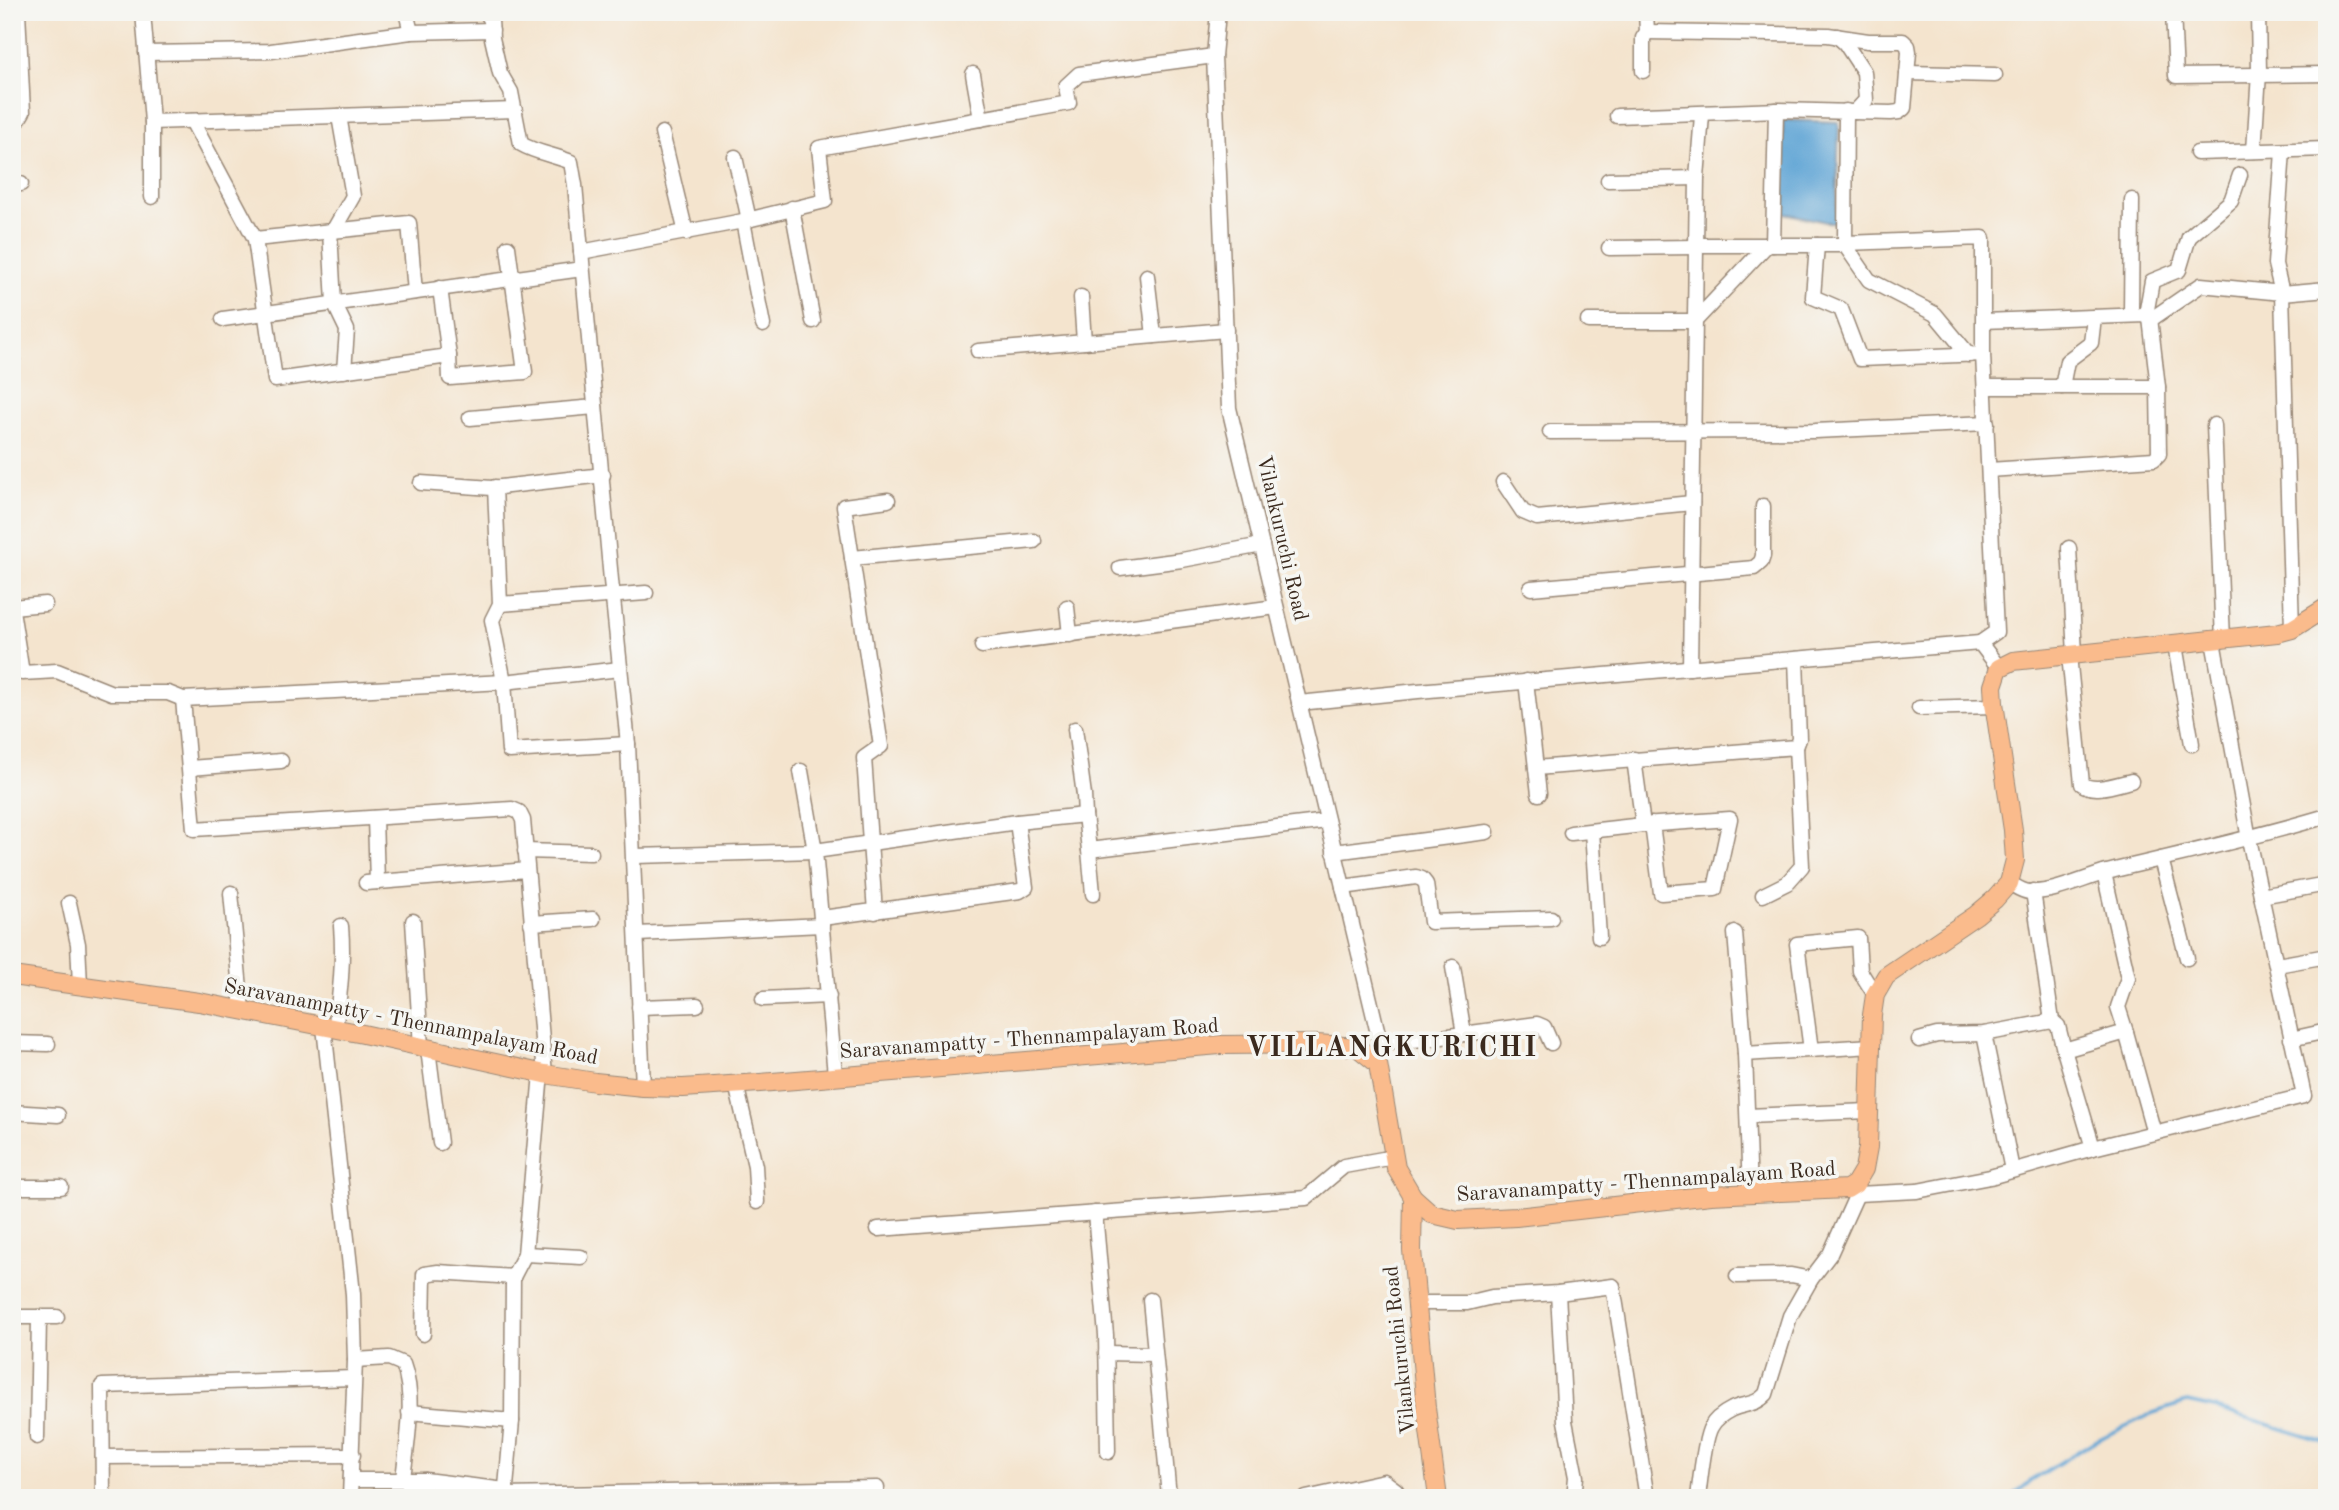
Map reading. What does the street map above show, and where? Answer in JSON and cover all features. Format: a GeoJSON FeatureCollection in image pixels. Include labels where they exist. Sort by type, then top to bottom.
{"type":"FeatureCollection","features":[{"type":"Feature","properties":{"kind":"main road"},"geometry":{"type":"LineString","coordinates":[[1875,995],[1886,976],[1976,915],[2009,883],[2015,860],[1994,706],[1993,686],[1999,668],[2012,661],[2277,633],[2292,629],[2327,607]]}},
{"type":"Feature","properties":{"kind":"main road","name":"Saravanampatty - Thennampalayam Road"},"geometry":{"type":"LineString","coordinates":[[12,976],[199,1002],[543,1074],[643,1087],[683,1088],[1220,1045],[1317,1044],[1357,1047],[1378,1064],[1396,1168],[1413,1197],[1432,1214],[1458,1220],[1517,1217],[1750,1193],[1856,1189],[1864,1169],[1875,995]]}},
{"type":"Feature","properties":{"kind":"main road","name":"Vilankuruchi Road"},"geometry":{"type":"LineString","coordinates":[[1413,1197],[1412,1250],[1426,1408],[1438,1498]]}},
{"type":"Feature","properties":{"kind":"street"},"geometry":{"type":"LineString","coordinates":[[12,123],[17,122],[23,112],[17,62],[18,12]]}},
{"type":"Feature","properties":{"kind":"street"},"geometry":{"type":"LineString","coordinates":[[143,12],[152,122],[152,197]]}},
{"type":"Feature","properties":{"kind":"street"},"geometry":{"type":"LineString","coordinates":[[406,12],[411,32]]}},
{"type":"Feature","properties":{"kind":"street"},"geometry":{"type":"LineString","coordinates":[[486,12],[491,20],[500,73],[511,92],[521,145],[530,150],[554,154],[571,162],[575,185],[628,744],[635,856],[643,1087]]}},
{"type":"Feature","properties":{"kind":"street","name":"Vilankuruchi Road"},"geometry":{"type":"LineString","coordinates":[[1218,12],[1214,56],[1229,408],[1380,1042],[1378,1064]]}},
{"type":"Feature","properties":{"kind":"street"},"geometry":{"type":"LineString","coordinates":[[1643,71],[1646,12]]}},
{"type":"Feature","properties":{"kind":"street"},"geometry":{"type":"LineString","coordinates":[[2173,12],[2176,76],[2327,74]]}},
{"type":"Feature","properties":{"kind":"street"},"geometry":{"type":"LineString","coordinates":[[2254,151],[2259,73],[2258,12]]}},
{"type":"Feature","properties":{"kind":"street"},"geometry":{"type":"LineString","coordinates":[[146,53],[271,51],[411,32],[492,30]]}},
{"type":"Feature","properties":{"kind":"street"},"geometry":{"type":"LineString","coordinates":[[1618,116],[1702,115],[1776,110],[1899,112],[1904,108],[1909,52],[1908,46],[1902,41],[1868,41],[1837,36],[1647,32]]}},
{"type":"Feature","properties":{"kind":"street"},"geometry":{"type":"LineString","coordinates":[[1837,36],[1845,43],[1864,72],[1866,100],[1850,111]]}},
{"type":"Feature","properties":{"kind":"street"},"geometry":{"type":"LineString","coordinates":[[581,252],[746,221],[825,201],[819,148],[1069,103],[1066,86],[1079,74],[1214,56]]}},
{"type":"Feature","properties":{"kind":"street"},"geometry":{"type":"LineString","coordinates":[[1907,73],[1995,75]]}},
{"type":"Feature","properties":{"kind":"street"},"geometry":{"type":"LineString","coordinates":[[973,74],[981,119]]}},
{"type":"Feature","properties":{"kind":"street"},"geometry":{"type":"LineString","coordinates":[[152,122],[515,110]]}},
{"type":"Feature","properties":{"kind":"street"},"geometry":{"type":"LineString","coordinates":[[1588,321],[1695,321],[1770,245],[1776,110]]}},
{"type":"Feature","properties":{"kind":"street"},"geometry":{"type":"LineString","coordinates":[[1299,703],[1980,643],[1996,632],[1986,387],[1976,354],[1935,314],[1869,280],[1845,244],[1850,111]]}},
{"type":"Feature","properties":{"kind":"street"},"geometry":{"type":"LineString","coordinates":[[1690,668],[1697,178],[1702,115]]}},
{"type":"Feature","properties":{"kind":"street"},"geometry":{"type":"LineString","coordinates":[[340,116],[353,196],[332,231],[334,303],[347,330],[344,371]]}},
{"type":"Feature","properties":{"kind":"street"},"geometry":{"type":"LineString","coordinates":[[192,121],[255,239],[275,380],[449,356]]}},
{"type":"Feature","properties":{"kind":"street"},"geometry":{"type":"LineString","coordinates":[[662,133],[686,233]]}},
{"type":"Feature","properties":{"kind":"street"},"geometry":{"type":"LineString","coordinates":[[2197,153],[2327,149]]}},
{"type":"Feature","properties":{"kind":"street"},"geometry":{"type":"LineString","coordinates":[[2283,151],[2275,264],[2282,293],[2292,629]]}},
{"type":"Feature","properties":{"kind":"street"},"geometry":{"type":"LineString","coordinates":[[735,157],[764,325]]}},
{"type":"Feature","properties":{"kind":"street"},"geometry":{"type":"LineString","coordinates":[[2189,293],[2179,270],[2189,237],[2231,201],[2240,175]]}},
{"type":"Feature","properties":{"kind":"street"},"geometry":{"type":"LineString","coordinates":[[1608,180],[1697,178]]}},
{"type":"Feature","properties":{"kind":"street"},"geometry":{"type":"LineString","coordinates":[[1989,470],[2154,459],[2158,454],[2158,387],[2142,317],[2132,200]]}},
{"type":"Feature","properties":{"kind":"street"},"geometry":{"type":"LineString","coordinates":[[792,208],[813,320]]}},
{"type":"Feature","properties":{"kind":"street"},"geometry":{"type":"LineString","coordinates":[[255,239],[409,223],[415,292]]}},
{"type":"Feature","properties":{"kind":"street"},"geometry":{"type":"LineString","coordinates":[[1609,248],[1817,245],[1983,238],[1984,321],[1976,354]]}},
{"type":"Feature","properties":{"kind":"street"},"geometry":{"type":"LineString","coordinates":[[1817,245],[1813,297],[1841,309],[1860,359],[1976,354]]}},
{"type":"Feature","properties":{"kind":"street"},"geometry":{"type":"LineString","coordinates":[[440,288],[450,378],[526,372],[508,247]]}},
{"type":"Feature","properties":{"kind":"street"},"geometry":{"type":"LineString","coordinates":[[223,319],[583,269]]}},
{"type":"Feature","properties":{"kind":"street"},"geometry":{"type":"LineString","coordinates":[[2142,317],[2152,281],[2179,270]]}},
{"type":"Feature","properties":{"kind":"street"},"geometry":{"type":"LineString","coordinates":[[1147,276],[1153,336]]}},
{"type":"Feature","properties":{"kind":"street"},"geometry":{"type":"LineString","coordinates":[[1984,321],[2142,317],[2201,285],[2282,293],[2325,292]]}},
{"type":"Feature","properties":{"kind":"street"},"geometry":{"type":"LineString","coordinates":[[1081,297],[1084,342]]}},
{"type":"Feature","properties":{"kind":"street"},"geometry":{"type":"LineString","coordinates":[[2062,387],[2067,361],[2091,343],[2094,317]]}},
{"type":"Feature","properties":{"kind":"street"},"geometry":{"type":"LineString","coordinates":[[978,351],[1226,330]]}},
{"type":"Feature","properties":{"kind":"street"},"geometry":{"type":"LineString","coordinates":[[1986,387],[2158,387]]}},
{"type":"Feature","properties":{"kind":"street"},"geometry":{"type":"LineString","coordinates":[[470,418],[595,407]]}},
{"type":"Feature","properties":{"kind":"street"},"geometry":{"type":"LineString","coordinates":[[1550,432],[1815,431],[1987,423]]}},
{"type":"Feature","properties":{"kind":"street"},"geometry":{"type":"LineString","coordinates":[[1698,1498],[1710,1428],[1721,1416],[1734,1408],[1751,1405],[1766,1394],[1790,1316],[1811,1279],[1830,1254],[1856,1189],[1917,1191],[2012,1170],[2304,1096],[2249,839],[2218,640],[2214,425]]}},
{"type":"Feature","properties":{"kind":"street"},"geometry":{"type":"LineString","coordinates":[[421,483],[495,487],[603,475]]}},
{"type":"Feature","properties":{"kind":"street"},"geometry":{"type":"LineString","coordinates":[[1503,482],[1523,512],[1538,518],[1692,503]]}},
{"type":"Feature","properties":{"kind":"street"},"geometry":{"type":"LineString","coordinates":[[495,487],[500,604],[492,620],[504,682],[509,751],[628,744]]}},
{"type":"Feature","properties":{"kind":"street"},"geometry":{"type":"LineString","coordinates":[[875,912],[864,758],[881,746],[844,506],[888,500]]}},
{"type":"Feature","properties":{"kind":"street"},"geometry":{"type":"LineString","coordinates":[[1531,588],[1749,569],[1758,566],[1763,556],[1763,506]]}},
{"type":"Feature","properties":{"kind":"street"},"geometry":{"type":"LineString","coordinates":[[852,558],[1034,541]]}},
{"type":"Feature","properties":{"kind":"street"},"geometry":{"type":"LineString","coordinates":[[1120,568],[1262,545]]}},
{"type":"Feature","properties":{"kind":"street"},"geometry":{"type":"LineString","coordinates":[[2069,548],[2072,655],[2082,784],[2092,788],[2132,782]]}},
{"type":"Feature","properties":{"kind":"street"},"geometry":{"type":"LineString","coordinates":[[500,604],[646,593]]}},
{"type":"Feature","properties":{"kind":"street"},"geometry":{"type":"LineString","coordinates":[[45,604],[12,608],[22,673],[57,671],[112,693],[168,693],[183,699],[504,682],[620,669]]}},
{"type":"Feature","properties":{"kind":"street"},"geometry":{"type":"LineString","coordinates":[[1067,607],[1070,635]]}},
{"type":"Feature","properties":{"kind":"street"},"geometry":{"type":"LineString","coordinates":[[982,646],[1276,607]]}},
{"type":"Feature","properties":{"kind":"street"},"geometry":{"type":"LineString","coordinates":[[1980,643],[1999,668]]}},
{"type":"Feature","properties":{"kind":"street"},"geometry":{"type":"LineString","coordinates":[[2175,645],[2192,744]]}},
{"type":"Feature","properties":{"kind":"street"},"geometry":{"type":"LineString","coordinates":[[1763,895],[1787,883],[1802,866],[1796,747],[1799,739],[1796,659]]}},
{"type":"Feature","properties":{"kind":"street"},"geometry":{"type":"LineString","coordinates":[[1526,681],[1539,794]]}},
{"type":"Feature","properties":{"kind":"street"},"geometry":{"type":"LineString","coordinates":[[183,699],[194,829],[512,809],[519,812],[523,820],[543,1074],[525,1254],[513,1277],[512,1421],[505,1494]]}},
{"type":"Feature","properties":{"kind":"street"},"geometry":{"type":"LineString","coordinates":[[1919,708],[1994,706]]}},
{"type":"Feature","properties":{"kind":"street"},"geometry":{"type":"LineString","coordinates":[[1075,729],[1093,894]]}},
{"type":"Feature","properties":{"kind":"street"},"geometry":{"type":"LineString","coordinates":[[1536,768],[1796,747]]}},
{"type":"Feature","properties":{"kind":"street"},"geometry":{"type":"LineString","coordinates":[[1571,833],[1647,824],[1730,819],[1715,889],[1661,893],[1647,824],[1634,760]]}},
{"type":"Feature","properties":{"kind":"street"},"geometry":{"type":"LineString","coordinates":[[190,768],[281,761]]}},
{"type":"Feature","properties":{"kind":"street"},"geometry":{"type":"LineString","coordinates":[[801,771],[815,851],[835,1075]]}},
{"type":"Feature","properties":{"kind":"street"},"geometry":{"type":"LineString","coordinates":[[635,856],[815,851],[1084,815]]}},
{"type":"Feature","properties":{"kind":"street"},"geometry":{"type":"LineString","coordinates":[[2009,883],[2023,891],[2065,885],[2104,873],[2249,839],[2327,816]]}},
{"type":"Feature","properties":{"kind":"street"},"geometry":{"type":"LineString","coordinates":[[376,818],[372,883],[527,870]]}},
{"type":"Feature","properties":{"kind":"street"},"geometry":{"type":"LineString","coordinates":[[1089,850],[1327,821]]}},
{"type":"Feature","properties":{"kind":"street"},"geometry":{"type":"LineString","coordinates":[[638,934],[822,922],[1020,891],[1026,887],[1017,822]]}},
{"type":"Feature","properties":{"kind":"street"},"geometry":{"type":"LineString","coordinates":[[1592,831],[1600,937]]}},
{"type":"Feature","properties":{"kind":"street"},"geometry":{"type":"LineString","coordinates":[[1334,852],[1487,832]]}},
{"type":"Feature","properties":{"kind":"street"},"geometry":{"type":"LineString","coordinates":[[525,851],[590,853]]}},
{"type":"Feature","properties":{"kind":"street"},"geometry":{"type":"LineString","coordinates":[[2161,859],[2187,958]]}},
{"type":"Feature","properties":{"kind":"street"},"geometry":{"type":"LineString","coordinates":[[2104,873],[2128,978],[2118,1007],[2154,1133]]}},
{"type":"Feature","properties":{"kind":"street"},"geometry":{"type":"LineString","coordinates":[[1343,887],[1416,877],[1422,879],[1426,884],[1431,922],[1551,918]]}},
{"type":"Feature","properties":{"kind":"street"},"geometry":{"type":"LineString","coordinates":[[2261,896],[2327,884]]}},
{"type":"Feature","properties":{"kind":"street"},"geometry":{"type":"LineString","coordinates":[[2033,891],[2052,1021],[2058,1026],[2093,1148]]}},
{"type":"Feature","properties":{"kind":"street"},"geometry":{"type":"LineString","coordinates":[[230,893],[242,1010]]}},
{"type":"Feature","properties":{"kind":"street"},"geometry":{"type":"LineString","coordinates":[[69,903],[78,944],[80,985]]}},
{"type":"Feature","properties":{"kind":"street"},"geometry":{"type":"LineString","coordinates":[[531,923],[593,919]]}},
{"type":"Feature","properties":{"kind":"street"},"geometry":{"type":"LineString","coordinates":[[413,921],[424,1048],[440,1143]]}},
{"type":"Feature","properties":{"kind":"street"},"geometry":{"type":"LineString","coordinates":[[341,926],[342,976],[329,1028],[353,1294],[355,1360],[350,1498]]}},
{"type":"Feature","properties":{"kind":"street"},"geometry":{"type":"LineString","coordinates":[[1735,933],[1745,1054],[1750,1193]]}},
{"type":"Feature","properties":{"kind":"street"},"geometry":{"type":"LineString","coordinates":[[1811,1050],[1797,944],[1857,938],[1860,971],[1875,995]]}},
{"type":"Feature","properties":{"kind":"street"},"geometry":{"type":"LineString","coordinates":[[2277,965],[2327,956]]}},
{"type":"Feature","properties":{"kind":"street"},"geometry":{"type":"LineString","coordinates":[[1453,967],[1464,1034]]}},
{"type":"Feature","properties":{"kind":"street"},"geometry":{"type":"LineString","coordinates":[[763,999],[829,996]]}},
{"type":"Feature","properties":{"kind":"street"},"geometry":{"type":"LineString","coordinates":[[639,1007],[697,1005]]}},
{"type":"Feature","properties":{"kind":"street"},"geometry":{"type":"LineString","coordinates":[[1919,1040],[1937,1035],[1983,1034],[2052,1021]]}},
{"type":"Feature","properties":{"kind":"street"},"geometry":{"type":"LineString","coordinates":[[1380,1042],[1537,1024],[1544,1027],[1551,1043]]}},
{"type":"Feature","properties":{"kind":"street"},"geometry":{"type":"LineString","coordinates":[[2291,1038],[2327,1031]]}},
{"type":"Feature","properties":{"kind":"street"},"geometry":{"type":"LineString","coordinates":[[2064,1050],[2126,1032]]}},
{"type":"Feature","properties":{"kind":"street"},"geometry":{"type":"LineString","coordinates":[[1983,1034],[2012,1170]]}},
{"type":"Feature","properties":{"kind":"street"},"geometry":{"type":"LineString","coordinates":[[12,1043],[48,1044]]}},
{"type":"Feature","properties":{"kind":"street"},"geometry":{"type":"LineString","coordinates":[[1745,1054],[1872,1046]]}},
{"type":"Feature","properties":{"kind":"street"},"geometry":{"type":"LineString","coordinates":[[736,1084],[753,1158],[757,1202]]}},
{"type":"Feature","properties":{"kind":"street"},"geometry":{"type":"LineString","coordinates":[[1748,1116],[1869,1111]]}},
{"type":"Feature","properties":{"kind":"street"},"geometry":{"type":"LineString","coordinates":[[12,1112],[58,1115]]}},
{"type":"Feature","properties":{"kind":"street"},"geometry":{"type":"LineString","coordinates":[[878,1229],[1306,1198],[1344,1166],[1394,1157]]}},
{"type":"Feature","properties":{"kind":"street"},"geometry":{"type":"LineString","coordinates":[[12,1187],[61,1187]]}},
{"type":"Feature","properties":{"kind":"street"},"geometry":{"type":"LineString","coordinates":[[1095,1213],[1106,1353],[1108,1452]]}},
{"type":"Feature","properties":{"kind":"street"},"geometry":{"type":"LineString","coordinates":[[525,1254],[581,1257]]}},
{"type":"Feature","properties":{"kind":"street"},"geometry":{"type":"LineString","coordinates":[[423,1334],[424,1274],[438,1272],[513,1277]]}},
{"type":"Feature","properties":{"kind":"street"},"geometry":{"type":"LineString","coordinates":[[1737,1276],[1791,1275],[1811,1279]]}},
{"type":"Feature","properties":{"kind":"street"},"geometry":{"type":"LineString","coordinates":[[1417,1303],[1467,1303],[1492,1297],[1612,1286],[1647,1498]]}},
{"type":"Feature","properties":{"kind":"street"},"geometry":{"type":"LineString","coordinates":[[1558,1293],[1566,1421],[1576,1477],[1574,1498]]}},
{"type":"Feature","properties":{"kind":"street"},"geometry":{"type":"LineString","coordinates":[[1150,1300],[1169,1496]]}},
{"type":"Feature","properties":{"kind":"street"},"geometry":{"type":"LineString","coordinates":[[12,1317],[57,1317]]}},
{"type":"Feature","properties":{"kind":"street"},"geometry":{"type":"LineString","coordinates":[[37,1437],[40,1317]]}},
{"type":"Feature","properties":{"kind":"street"},"geometry":{"type":"LineString","coordinates":[[1106,1353],[1154,1354]]}},
{"type":"Feature","properties":{"kind":"street"},"geometry":{"type":"LineString","coordinates":[[355,1360],[389,1358],[402,1364],[407,1376],[409,1412],[403,1479]]}},
{"type":"Feature","properties":{"kind":"street"},"geometry":{"type":"LineString","coordinates":[[103,1498],[102,1386],[354,1378]]}},
{"type":"Feature","properties":{"kind":"street"},"geometry":{"type":"LineString","coordinates":[[409,1412],[512,1421]]}},
{"type":"Feature","properties":{"kind":"street"},"geometry":{"type":"LineString","coordinates":[[103,1457],[353,1455]]}},
{"type":"Feature","properties":{"kind":"street"},"geometry":{"type":"LineString","coordinates":[[351,1480],[425,1480],[505,1494],[846,1494],[877,1489]]}},
{"type":"Feature","properties":{"kind":"street"},"geometry":{"type":"LineString","coordinates":[[423,1498],[425,1480]]}},
{"type":"Feature","properties":{"kind":"street"},"geometry":{"type":"LineString","coordinates":[[1306,1498],[1384,1482],[1396,1490],[1399,1498]]}},
{"type":"Feature","properties":{"kind":"water"},"geometry":{"type":"Polygon","coordinates":[[[1783,120],[1839,122],[1836,222],[1780,212],[1783,120]]]}},
{"type":"Feature","properties":{"kind":"waterway"},"geometry":{"type":"LineString","coordinates":[[2010,1498],[2032,1480],[2093,1442],[2153,1413],[2187,1402],[2219,1409],[2327,1443]]}},
{"type":"Feature","properties":{"kind":"district","name":"VILLANGKURICHI"},"geometry":{"type":"Point","coordinates":[1392,1046]}}]}
